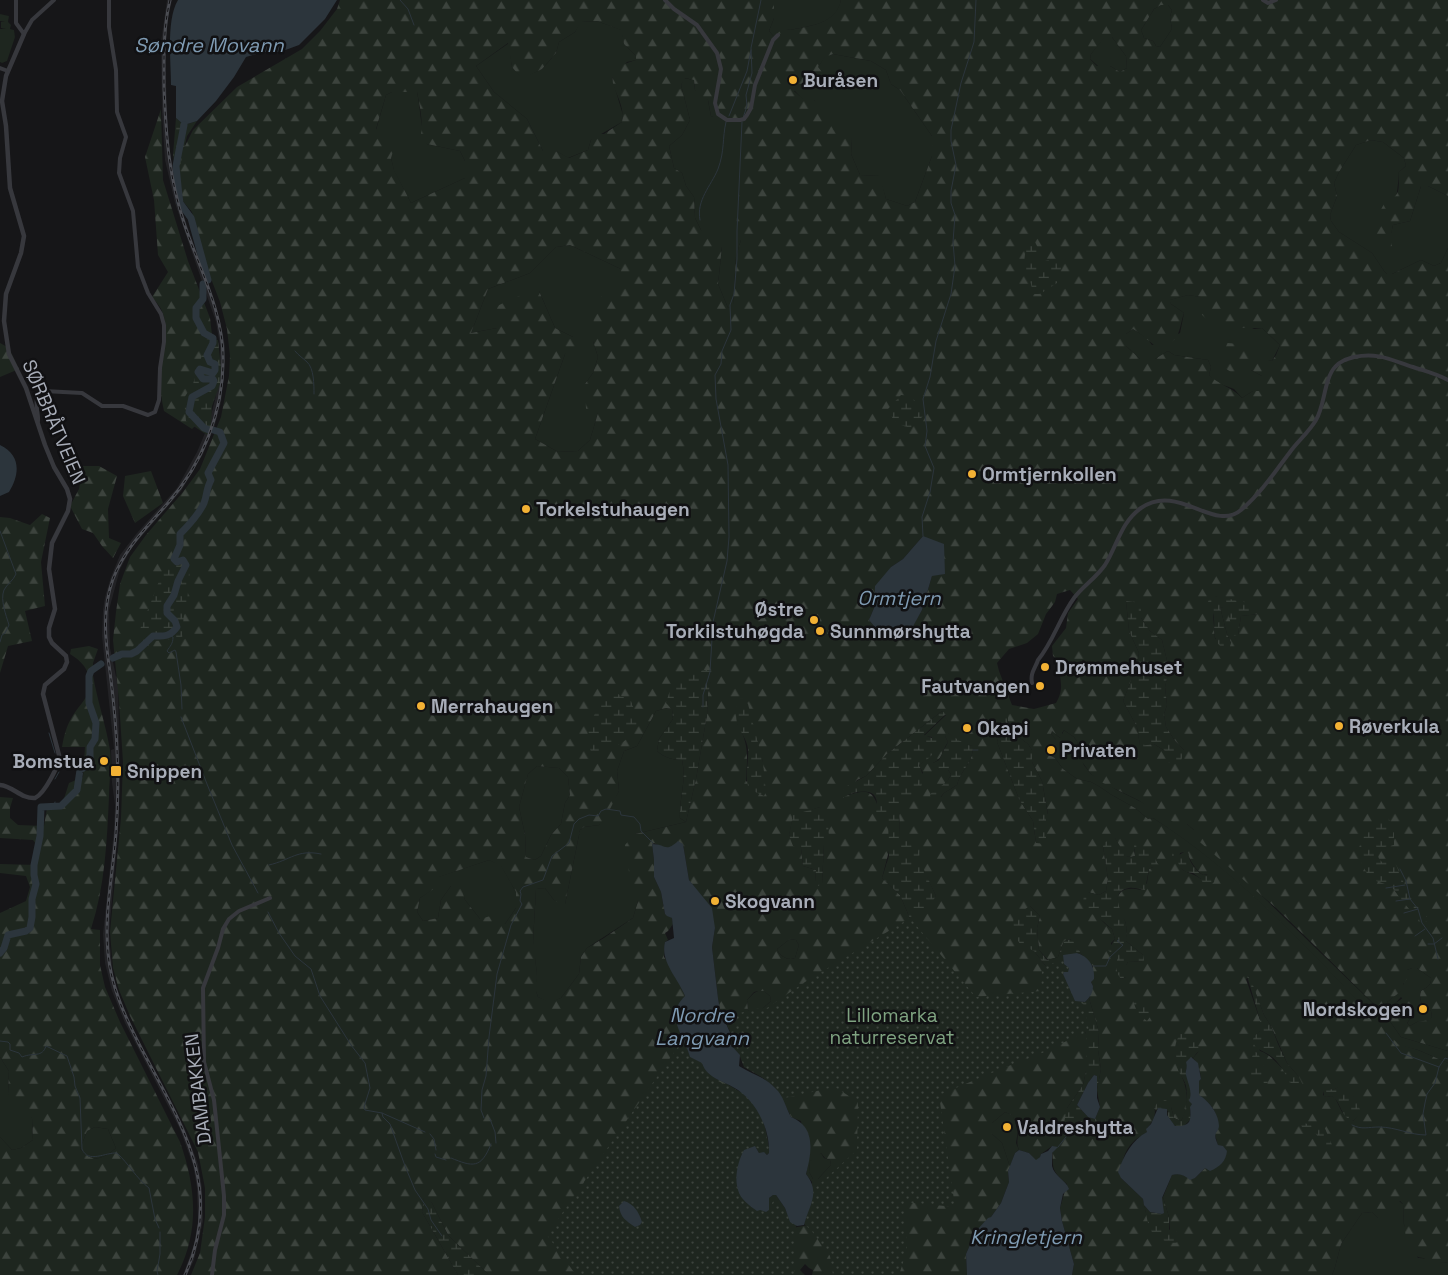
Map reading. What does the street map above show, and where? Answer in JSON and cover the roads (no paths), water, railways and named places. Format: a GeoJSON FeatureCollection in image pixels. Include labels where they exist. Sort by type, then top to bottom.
{"type":"FeatureCollection","features":[{"type":"Feature","properties":{"kind":"street"},"geometry":{"type":"LineString","coordinates":[[16,0],[15,20],[17,26],[24,34],[32,20],[54,0]]}},
{"type":"Feature","properties":{"kind":"street"},"geometry":{"type":"LineString","coordinates":[[37,424],[36,399],[44,391],[82,393],[102,406],[123,406],[148,415],[155,412],[158,404],[164,325],[161,314],[148,292],[138,267],[133,211],[119,173],[120,158],[126,139],[117,112],[116,70],[109,27],[109,0]]}},
{"type":"Feature","properties":{"kind":"street"},"geometry":{"type":"LineString","coordinates":[[665,0],[674,9],[697,25],[717,53],[720,69],[715,93],[716,109],[718,114],[727,120],[740,120],[747,115],[751,108],[755,85],[773,40],[778,35]]}},
{"type":"Feature","properties":{"kind":"street"},"geometry":{"type":"LineString","coordinates":[[1263,0],[1268,3],[1276,0]]}},
{"type":"Feature","properties":{"kind":"street","name":"SØRBRÅTVEIEN"},"geometry":{"type":"LineString","coordinates":[[0,785],[20,795],[35,798],[42,792],[59,760],[43,694],[45,685],[64,669],[67,662],[66,656],[52,643],[49,637],[49,628],[55,610],[49,569],[52,543],[68,511],[70,499],[67,489],[52,462],[37,424],[26,388],[10,354],[5,330],[5,299],[22,253],[24,236],[10,188],[6,126],[2,108],[3,92],[8,71],[24,34]]}},
{"type":"Feature","properties":{"kind":"street"},"geometry":{"type":"LineString","coordinates":[[0,68],[8,71]]}},
{"type":"Feature","properties":{"kind":"street"},"geometry":{"type":"LineString","coordinates":[[1032,683],[1031,674],[1066,610],[1075,597],[1106,564],[1119,536],[1141,508],[1162,501],[1184,503],[1201,511],[1217,515],[1226,516],[1238,512],[1246,506],[1316,420],[1329,376],[1341,361],[1362,356],[1380,356],[1428,371],[1448,380]]}},
{"type":"Feature","properties":{"kind":"street","name":"DAMBAKKEN"},"geometry":{"type":"LineString","coordinates":[[212,1275],[215,1250],[224,1215],[224,1196],[214,1105],[204,1062],[203,988],[223,929],[229,919],[239,911],[270,898]]}},
{"type":"Feature","properties":{"kind":"water","name":"Søndre Movann"},"geometry":{"type":"Polygon","coordinates":[[[178,0],[337,0],[325,19],[299,45],[280,52],[263,52],[246,57],[216,101],[197,121],[184,125],[176,118],[176,86],[171,85],[171,29],[174,8],[178,0]]]}},
{"type":"Feature","properties":{"kind":"water"},"geometry":{"type":"Polygon","coordinates":[[[0,445],[12,454],[17,472],[9,492],[0,496],[0,445]]]}},
{"type":"Feature","properties":{"kind":"water","name":"Ormtjern"},"geometry":{"type":"Polygon","coordinates":[[[923,536],[944,544],[945,574],[932,576],[922,610],[911,630],[902,628],[878,631],[869,620],[874,608],[875,586],[891,567],[903,559],[923,536]]]}},
{"type":"Feature","properties":{"kind":"water","name":"Nordre Langvann"},"geometry":{"type":"Polygon","coordinates":[[[678,841],[683,844],[689,880],[712,908],[715,928],[712,947],[720,1010],[732,1037],[730,1044],[740,1055],[739,1066],[772,1085],[781,1095],[791,1117],[805,1127],[808,1134],[810,1157],[806,1174],[813,1187],[813,1193],[804,1225],[797,1226],[790,1222],[785,1208],[776,1195],[769,1198],[769,1210],[766,1212],[757,1211],[741,1196],[736,1180],[740,1159],[744,1150],[755,1146],[759,1153],[764,1152],[767,1155],[769,1153],[765,1126],[745,1095],[712,1076],[702,1063],[690,1057],[677,1026],[676,1011],[679,1003],[685,996],[670,970],[665,956],[665,942],[674,938],[672,918],[665,914],[661,892],[654,877],[652,844],[670,847],[678,841]]]}},
{"type":"Feature","properties":{"kind":"water"},"geometry":{"type":"Polygon","coordinates":[[[1077,953],[1088,960],[1093,970],[1092,991],[1090,997],[1085,1002],[1075,1001],[1063,974],[1068,972],[1069,968],[1064,964],[1063,955],[1077,953]]]}},
{"type":"Feature","properties":{"kind":"water"},"geometry":{"type":"Polygon","coordinates":[[[1191,1057],[1198,1063],[1201,1079],[1199,1081],[1199,1095],[1210,1104],[1215,1112],[1219,1121],[1215,1135],[1216,1139],[1218,1145],[1223,1146],[1227,1151],[1226,1155],[1224,1161],[1217,1168],[1210,1171],[1205,1168],[1195,1178],[1190,1180],[1182,1175],[1172,1175],[1162,1198],[1164,1213],[1150,1212],[1144,1205],[1143,1199],[1121,1178],[1118,1172],[1129,1149],[1137,1139],[1147,1132],[1146,1129],[1151,1124],[1158,1108],[1167,1109],[1167,1115],[1175,1126],[1185,1125],[1189,1121],[1192,1104],[1189,1101],[1190,1091],[1186,1075],[1186,1062],[1191,1057]]]}},
{"type":"Feature","properties":{"kind":"water"},"geometry":{"type":"Polygon","coordinates":[[[1094,1075],[1097,1076],[1097,1098],[1100,1107],[1095,1119],[1088,1117],[1077,1105],[1094,1075]]]}},
{"type":"Feature","properties":{"kind":"water","name":"Kringletjern"},"geometry":{"type":"Polygon","coordinates":[[[1052,1146],[1058,1147],[1052,1153],[1053,1169],[1069,1189],[1063,1194],[1060,1208],[1074,1264],[1072,1275],[967,1275],[966,1254],[976,1231],[991,1217],[1001,1203],[1009,1182],[1008,1171],[1015,1153],[1019,1150],[1029,1153],[1036,1160],[1052,1146]]]}},
{"type":"Feature","properties":{"kind":"water"},"geometry":{"type":"Polygon","coordinates":[[[624,1201],[631,1204],[638,1212],[642,1222],[640,1225],[635,1227],[622,1216],[619,1206],[624,1201]]]}},
{"type":"Feature","properties":{"kind":"waterway"},"geometry":{"type":"LineString","coordinates":[[400,0],[408,9],[414,25]]}},
{"type":"Feature","properties":{"kind":"waterway"},"geometry":{"type":"LineString","coordinates":[[743,118],[747,106],[746,95],[752,73],[751,48],[761,0]]}},
{"type":"Feature","properties":{"kind":"waterway"},"geometry":{"type":"LineString","coordinates":[[923,536],[922,517],[930,492],[934,468],[925,446],[927,431],[923,399],[930,377],[936,341],[951,294],[955,266],[953,242],[955,215],[951,203],[951,191],[956,165],[951,141],[951,130],[961,83],[974,42],[976,0]]}},
{"type":"Feature","properties":{"kind":"waterway"},"geometry":{"type":"LineString","coordinates":[[729,116],[747,71],[751,50]]}},
{"type":"Feature","properties":{"kind":"waterway"},"geometry":{"type":"LineString","coordinates":[[700,220],[699,213],[702,200],[720,162],[726,122]]}},
{"type":"Feature","properties":{"kind":"waterway"},"geometry":{"type":"LineString","coordinates":[[703,707],[703,695],[710,672],[713,622],[727,561],[729,537],[728,465],[716,399],[715,375],[721,364],[722,351],[731,330],[730,305],[734,294],[737,259],[742,122]]}},
{"type":"Feature","properties":{"kind":"waterway"},"geometry":{"type":"LineString","coordinates":[[184,125],[176,166],[180,203],[191,218],[208,280]]}},
{"type":"Feature","properties":{"kind":"waterway"},"geometry":{"type":"LineString","coordinates":[[203,284],[203,299],[196,308],[196,318],[204,333],[213,338],[213,343],[207,355],[210,362],[215,364],[215,370],[213,373],[200,369],[198,372],[203,379],[213,379],[214,381],[212,386],[192,397],[189,412],[204,428],[209,430]]}},
{"type":"Feature","properties":{"kind":"waterway"},"geometry":{"type":"LineString","coordinates":[[295,351],[311,368],[314,394]]}},
{"type":"Feature","properties":{"kind":"waterway"},"geometry":{"type":"LineString","coordinates":[[113,658],[122,654],[131,654],[153,636],[164,636],[177,627],[175,621],[167,613],[167,606],[174,595],[186,565],[183,560],[177,562],[174,559],[180,545],[180,534],[190,524],[204,503],[211,480],[208,473],[224,443],[220,432],[213,430]]}},
{"type":"Feature","properties":{"kind":"waterway"},"geometry":{"type":"LineString","coordinates":[[0,531],[16,574],[5,588],[3,594],[4,608],[9,625],[2,635],[0,642]]}},
{"type":"Feature","properties":{"kind":"waterway"},"geometry":{"type":"LineString","coordinates":[[169,635],[173,639],[167,651],[169,653],[175,650],[176,652],[181,685],[182,709]]}},
{"type":"Feature","properties":{"kind":"waterway"},"geometry":{"type":"LineString","coordinates":[[0,953],[4,948],[8,935],[26,931],[30,928],[32,899],[36,884],[34,865],[40,836],[41,807],[61,806],[77,790],[80,770],[90,764],[90,747],[95,739],[96,723],[89,703],[89,676],[91,671],[101,664]]}},
{"type":"Feature","properties":{"kind":"waterway"},"geometry":{"type":"LineString","coordinates":[[181,717],[232,845],[258,893]]}},
{"type":"Feature","properties":{"kind":"waterway"},"geometry":{"type":"LineString","coordinates":[[49,733],[55,753]]}},
{"type":"Feature","properties":{"kind":"waterway"},"geometry":{"type":"LineString","coordinates":[[973,750],[978,750]]}},
{"type":"Feature","properties":{"kind":"waterway"},"geometry":{"type":"LineString","coordinates":[[55,779],[59,772]]}},
{"type":"Feature","properties":{"kind":"waterway"},"geometry":{"type":"LineString","coordinates":[[54,807],[55,802]]}},
{"type":"Feature","properties":{"kind":"waterway"},"geometry":{"type":"LineString","coordinates":[[484,1118],[481,1110],[482,1090],[486,1076],[497,974],[511,925],[522,904],[520,901],[520,891],[523,887],[543,880],[552,856],[569,843],[574,824],[579,819],[589,815],[598,816],[601,811],[606,809],[620,811],[621,815],[634,817],[640,824],[641,831],[653,843]]}},
{"type":"Feature","properties":{"kind":"waterway"},"geometry":{"type":"LineString","coordinates":[[269,865],[300,854],[321,854]]}},
{"type":"Feature","properties":{"kind":"waterway"},"geometry":{"type":"LineString","coordinates":[[1400,869],[1406,881],[1410,899],[1418,909],[1422,923],[1433,938],[1438,959]]}},
{"type":"Feature","properties":{"kind":"waterway"},"geometry":{"type":"LineString","coordinates":[[1386,888],[1405,885]]}},
{"type":"Feature","properties":{"kind":"waterway"},"geometry":{"type":"LineString","coordinates":[[1396,901],[1410,899]]}},
{"type":"Feature","properties":{"kind":"waterway"},"geometry":{"type":"LineString","coordinates":[[1404,913],[1418,909]]}},
{"type":"Feature","properties":{"kind":"waterway"},"geometry":{"type":"LineString","coordinates":[[268,912],[279,933],[295,956],[311,969],[320,996],[351,1045],[365,1063],[370,1088],[364,1107],[365,1110],[382,1113],[425,1132]]}},
{"type":"Feature","properties":{"kind":"waterway"},"geometry":{"type":"LineString","coordinates":[[1415,936],[1425,929]]}},
{"type":"Feature","properties":{"kind":"waterway"},"geometry":{"type":"LineString","coordinates":[[1428,944],[1434,944],[1442,938]]}},
{"type":"Feature","properties":{"kind":"waterway"},"geometry":{"type":"LineString","coordinates":[[1093,966],[1106,966],[1110,957],[1123,945],[1117,941],[1119,939]]}},
{"type":"Feature","properties":{"kind":"waterway"},"geometry":{"type":"LineString","coordinates":[[1386,1033],[1401,1053],[1439,1067]]}},
{"type":"Feature","properties":{"kind":"waterway"},"geometry":{"type":"LineString","coordinates":[[0,1041],[8,1042],[10,1050],[19,1053],[22,1057],[40,1053],[46,1046],[67,1056],[80,1098],[82,1149],[88,1156],[93,1157],[117,1153],[121,1157],[149,1188],[155,1219],[159,1228]]}},
{"type":"Feature","properties":{"kind":"waterway"},"geometry":{"type":"LineString","coordinates":[[1352,1125],[1362,1128],[1385,1127],[1426,1135],[1423,1114],[1427,1094],[1435,1083],[1439,1067],[1445,1058],[1448,1059]]}},
{"type":"Feature","properties":{"kind":"waterway"},"geometry":{"type":"LineString","coordinates":[[382,1113],[383,1117],[390,1124],[415,1190],[428,1209],[431,1220],[442,1236]]}},
{"type":"Feature","properties":{"kind":"waterway"},"geometry":{"type":"LineString","coordinates":[[490,1119],[495,1132],[496,1143]]}},
{"type":"Feature","properties":{"kind":"waterway"},"geometry":{"type":"LineString","coordinates":[[430,1134],[434,1139],[436,1150]]}},
{"type":"Feature","properties":{"kind":"waterway"},"geometry":{"type":"LineString","coordinates":[[1058,1147],[1066,1137]]}},
{"type":"Feature","properties":{"kind":"waterway"},"geometry":{"type":"LineString","coordinates":[[451,1158],[465,1163],[476,1164],[484,1158],[491,1144]]}},
{"type":"Feature","properties":{"kind":"waterway"},"geometry":{"type":"LineString","coordinates":[[435,1154],[436,1157],[446,1160]]}},
{"type":"Feature","properties":{"kind":"waterway"},"geometry":{"type":"LineString","coordinates":[[158,1275],[160,1232]]}},
{"type":"Feature","properties":{"kind":"railway"},"geometry":{"type":"LineString","coordinates":[[170,0],[165,33],[164,65],[169,158],[175,191],[185,226],[210,292],[220,326],[223,361],[222,380],[215,418],[200,455],[180,488],[124,557],[113,579],[107,602],[106,636],[116,732],[118,772],[116,833],[108,908],[107,938],[112,977],[123,1010],[181,1126],[192,1154],[199,1182],[201,1212],[196,1242],[185,1275]]}},
{"type":"Feature","properties":{"kind":"place","name":"Buråsen"},"geometry":{"type":"Point","coordinates":[793,80]}},
{"type":"Feature","properties":{"kind":"place","name":"Ormtjernkollen"},"geometry":{"type":"Point","coordinates":[972,474]}},
{"type":"Feature","properties":{"kind":"place","name":"Torkelstuhaugen"},"geometry":{"type":"Point","coordinates":[526,509]}},
{"type":"Feature","properties":{"kind":"place","name":"Østre Torkilstuhøgda"},"geometry":{"type":"Point","coordinates":[814,620]}},
{"type":"Feature","properties":{"kind":"place","name":"Sunnmørshytta"},"geometry":{"type":"Point","coordinates":[820,631]}},
{"type":"Feature","properties":{"kind":"place","name":"Drømmehuset"},"geometry":{"type":"Point","coordinates":[1045,667]}},
{"type":"Feature","properties":{"kind":"place","name":"Fautvangen"},"geometry":{"type":"Point","coordinates":[1040,686]}},
{"type":"Feature","properties":{"kind":"place","name":"Merrahaugen"},"geometry":{"type":"Point","coordinates":[421,706]}},
{"type":"Feature","properties":{"kind":"place","name":"Røverkula"},"geometry":{"type":"Point","coordinates":[1339,726]}},
{"type":"Feature","properties":{"kind":"place","name":"Okapi"},"geometry":{"type":"Point","coordinates":[967,728]}},
{"type":"Feature","properties":{"kind":"place","name":"Privaten"},"geometry":{"type":"Point","coordinates":[1051,750]}},
{"type":"Feature","properties":{"kind":"place","name":"Bomstua"},"geometry":{"type":"Point","coordinates":[104,761]}},
{"type":"Feature","properties":{"kind":"place","name":"Snippen"},"geometry":{"type":"Point","coordinates":[116,771]}},
{"type":"Feature","properties":{"kind":"place","name":"Skogvann"},"geometry":{"type":"Point","coordinates":[715,901]}},
{"type":"Feature","properties":{"kind":"place","name":"Nordskogen"},"geometry":{"type":"Point","coordinates":[1423,1009]}},
{"type":"Feature","properties":{"kind":"place","name":"Valdreshytta"},"geometry":{"type":"Point","coordinates":[1007,1127]}},
{"type":"Feature","properties":{"kind":"park label","name":"Lillomarka naturreservat"},"geometry":{"type":"Point","coordinates":[892,1026]}}]}
